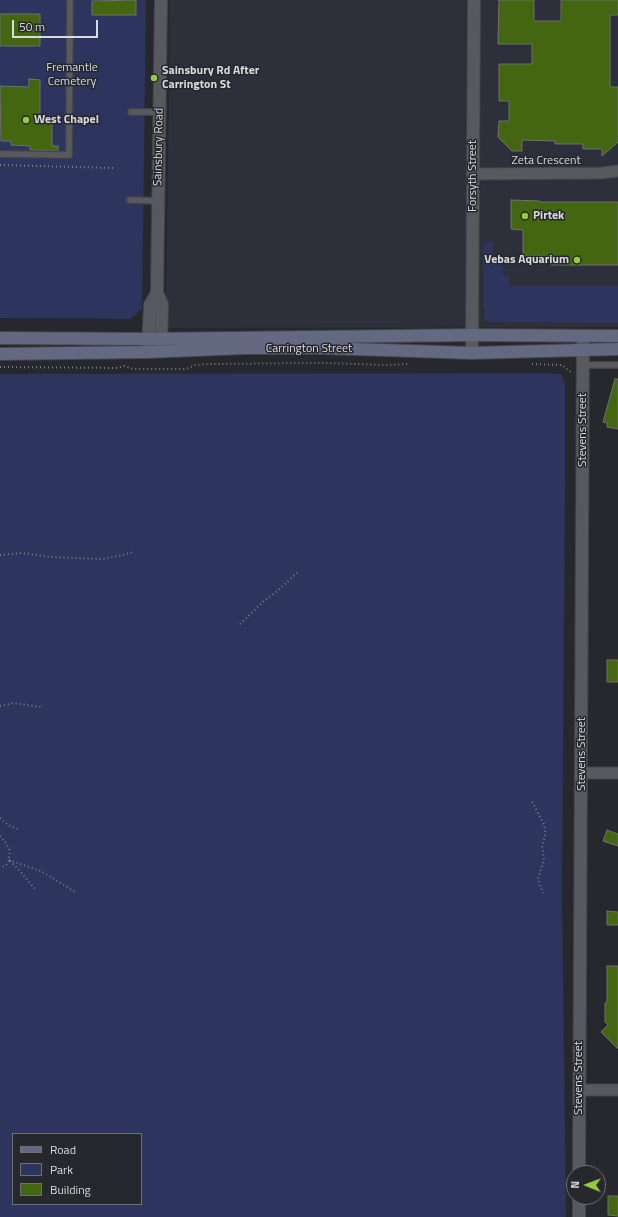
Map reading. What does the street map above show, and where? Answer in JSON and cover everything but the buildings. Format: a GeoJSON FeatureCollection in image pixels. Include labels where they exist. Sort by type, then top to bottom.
{"type":"FeatureCollection","features":[{"type":"Feature","properties":{"kind":"main road","name":"Carrington Street"},"geometry":{"type":"LineString","coordinates":[[0,338],[149,339],[472,335],[618,336]]}},
{"type":"Feature","properties":{"kind":"main road","name":"Carrington Street"},"geometry":{"type":"LineString","coordinates":[[0,354],[323,348],[472,353],[618,349]]}},
{"type":"Feature","properties":{"kind":"street","name":"Sainsbury Road"},"geometry":{"type":"LineString","coordinates":[[161,0],[157,293],[162,304],[161,351]]}},
{"type":"Feature","properties":{"kind":"street","name":"Forsyth Street"},"geometry":{"type":"LineString","coordinates":[[472,353],[474,0]]}},
{"type":"Feature","properties":{"kind":"street","name":"Zeta Crescent"},"geometry":{"type":"LineString","coordinates":[[473,174],[602,173],[618,171]]}},
{"type":"Feature","properties":{"kind":"street","name":"Sainsbury Road"},"geometry":{"type":"LineString","coordinates":[[148,352],[150,305],[157,293]]}},
{"type":"Feature","properties":{"kind":"street","name":"Stevens Street"},"geometry":{"type":"LineString","coordinates":[[579,1165],[583,336]]}},
{"type":"Feature","properties":{"kind":"street"},"geometry":{"type":"LineString","coordinates":[[582,773],[618,773]]}},
{"type":"Feature","properties":{"kind":"street"},"geometry":{"type":"LineString","coordinates":[[579,1090],[618,1090]]}},
{"type":"Feature","properties":{"kind":"street"},"geometry":{"type":"LineString","coordinates":[[579,1205],[579,1217]]}},
{"type":"Feature","properties":{"kind":"lane"},"geometry":{"type":"LineString","coordinates":[[0,154],[69,155],[70,0]]}},
{"type":"Feature","properties":{"kind":"lane"},"geometry":{"type":"LineString","coordinates":[[131,112],[160,112]]}},
{"type":"Feature","properties":{"kind":"lane"},"geometry":{"type":"LineString","coordinates":[[130,200],[158,202]]}},
{"type":"Feature","properties":{"kind":"lane"},"geometry":{"type":"LineString","coordinates":[[583,369],[618,365]]}},
{"type":"Feature","properties":{"kind":"path"},"geometry":{"type":"LineString","coordinates":[[0,165],[113,168]]}},
{"type":"Feature","properties":{"kind":"path"},"geometry":{"type":"LineString","coordinates":[[0,367],[117,368],[124,366],[133,368],[186,369],[195,365],[210,364],[409,364]]}},
{"type":"Feature","properties":{"kind":"path"},"geometry":{"type":"LineString","coordinates":[[531,364],[562,365],[572,372],[583,369]]}},
{"type":"Feature","properties":{"kind":"path"},"geometry":{"type":"LineString","coordinates":[[0,555],[22,553],[50,557],[102,559],[133,552]]}},
{"type":"Feature","properties":{"kind":"path"},"geometry":{"type":"LineString","coordinates":[[240,624],[299,571]]}},
{"type":"Feature","properties":{"kind":"path"},"geometry":{"type":"LineString","coordinates":[[0,706],[12,703],[41,707]]}},
{"type":"Feature","properties":{"kind":"path"},"geometry":{"type":"LineString","coordinates":[[532,802],[544,824],[545,830],[542,846],[544,860],[538,879],[543,893]]}},
{"type":"Feature","properties":{"kind":"path"},"geometry":{"type":"LineString","coordinates":[[0,818],[8,825],[18,829]]}},
{"type":"Feature","properties":{"kind":"path"},"geometry":{"type":"LineString","coordinates":[[0,836],[10,851],[9,860],[4,866],[0,867]]}},
{"type":"Feature","properties":{"kind":"path"},"geometry":{"type":"LineString","coordinates":[[9,860],[36,890]]}},
{"type":"Feature","properties":{"kind":"path"},"geometry":{"type":"LineString","coordinates":[[9,860],[41,871],[75,892]]}},
{"type":"Feature","properties":{"kind":"shaded area"},"geometry":{"type":"Polygon","coordinates":[[[170,0],[618,0],[618,327],[166,328],[170,0]]]}},
{"type":"Feature","properties":{"kind":"green space","name":"Fremantle Cemetery"},"geometry":{"type":"Polygon","coordinates":[[[0,0],[146,0],[142,309],[130,319],[0,318],[0,0]]]}},
{"type":"Feature","properties":{"kind":"green space"},"geometry":{"type":"Polygon","coordinates":[[[485,242],[493,242],[492,261],[503,262],[503,276],[509,276],[509,286],[618,286],[618,323],[487,321],[484,318],[485,309],[483,307],[483,246],[485,242]]]}},
{"type":"Feature","properties":{"kind":"green space"},"geometry":{"type":"Polygon","coordinates":[[[0,374],[561,374],[565,384],[562,894],[566,1217],[0,1217],[0,374]]]}},
{"type":"Feature","properties":{"kind":"place","name":"Sainsbury Rd After Carrington St"},"geometry":{"type":"Point","coordinates":[154,78]}},
{"type":"Feature","properties":{"kind":"place","name":"West Chapel"},"geometry":{"type":"Point","coordinates":[26,120]}},
{"type":"Feature","properties":{"kind":"place","name":"Pirtek"},"geometry":{"type":"Point","coordinates":[525,216]}},
{"type":"Feature","properties":{"kind":"place","name":"Vebas Aquarium"},"geometry":{"type":"Point","coordinates":[577,260]}}]}
